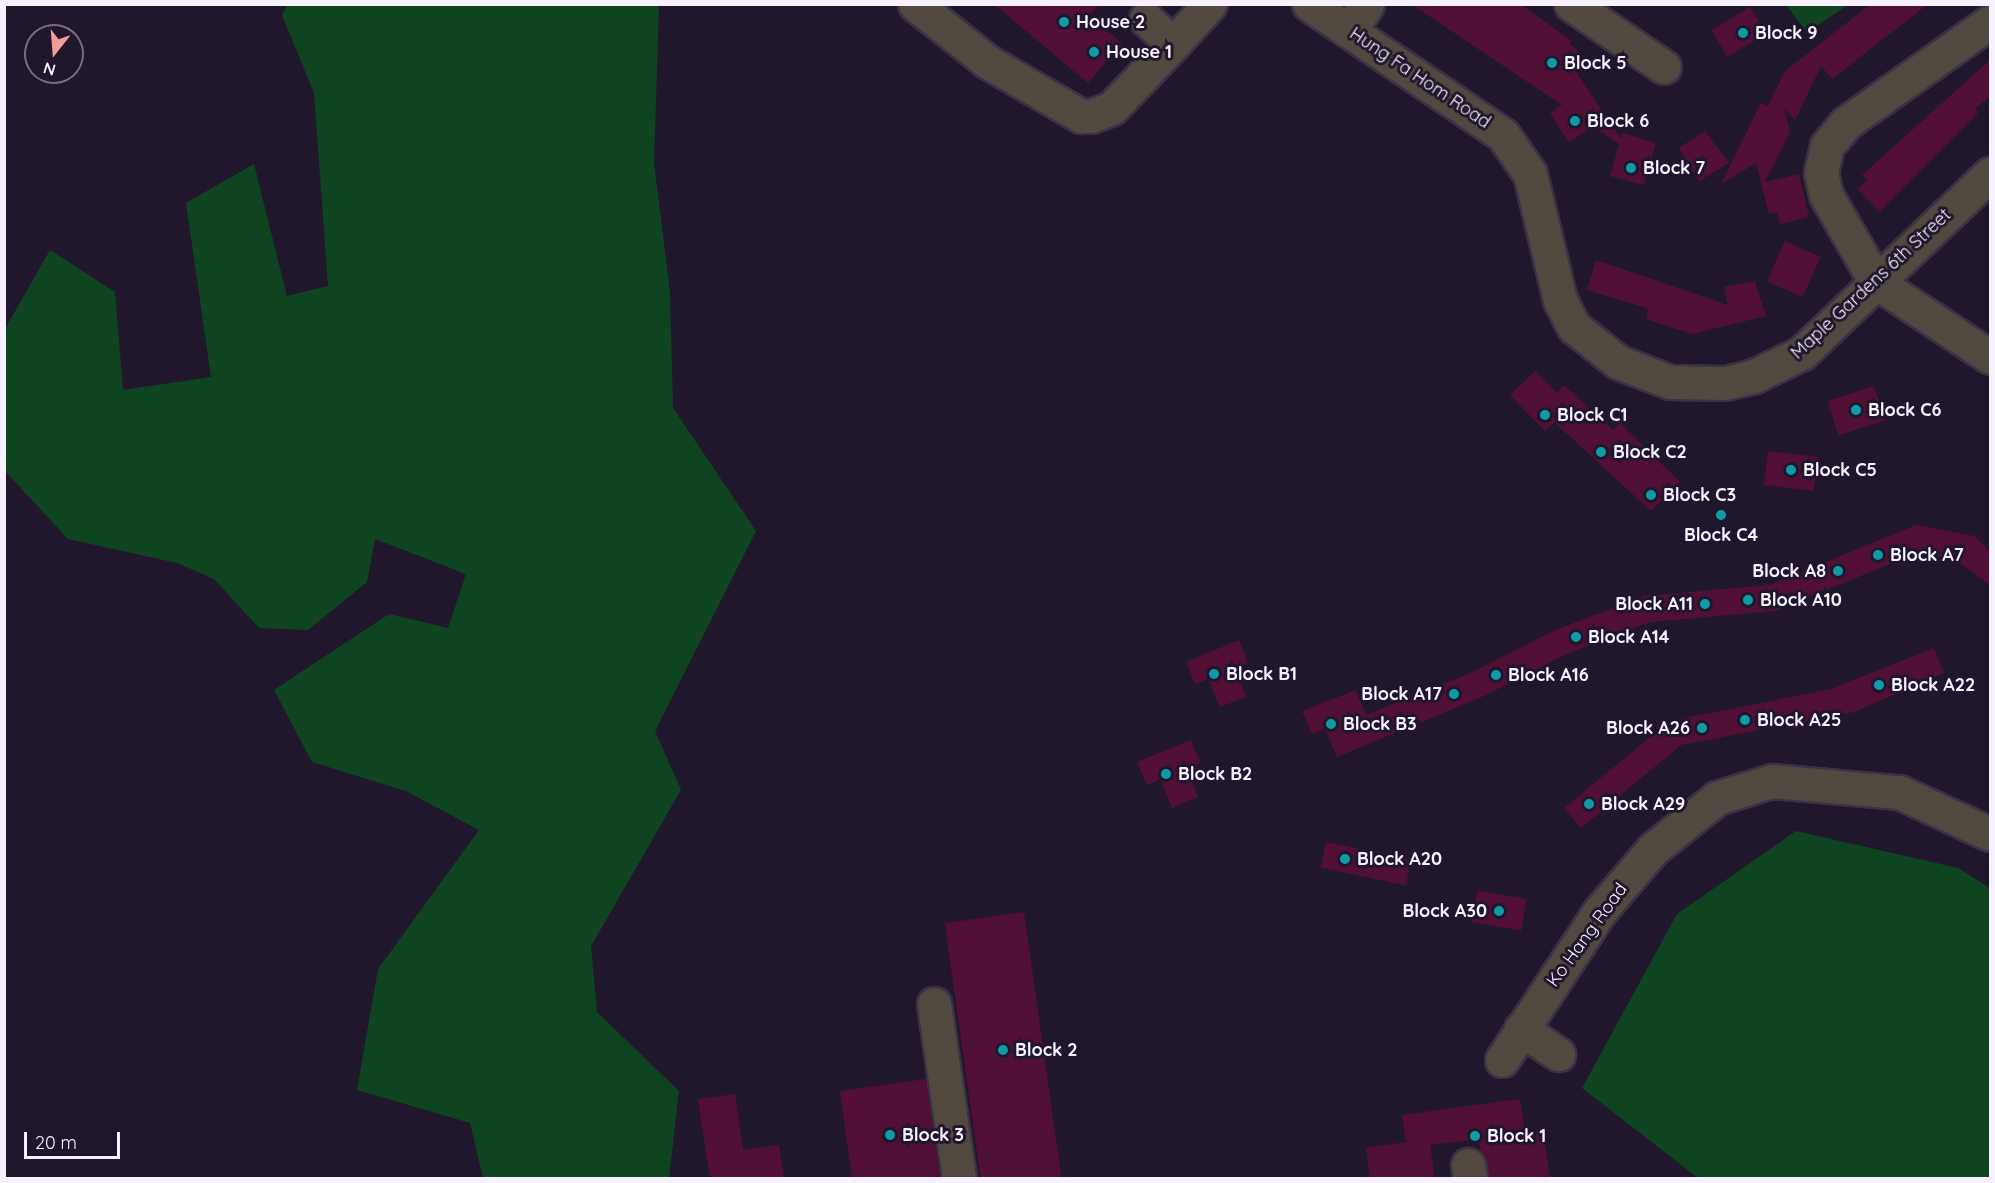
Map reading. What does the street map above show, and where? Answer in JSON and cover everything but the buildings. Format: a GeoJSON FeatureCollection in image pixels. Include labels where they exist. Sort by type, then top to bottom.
{"type":"FeatureCollection","features":[{"type":"Feature","properties":{"kind":"lane"},"geometry":{"type":"LineString","coordinates":[[915,4],[988,62],[1081,116],[1112,108],[1210,4]]}},
{"type":"Feature","properties":{"kind":"lane","name":"Hung Fa Hom Road"},"geometry":{"type":"LineString","coordinates":[[1309,4],[1491,124],[1513,147],[1535,189],[1560,300]]}},
{"type":"Feature","properties":{"kind":"lane"},"geometry":{"type":"LineString","coordinates":[[1349,31],[1367,4]]}},
{"type":"Feature","properties":{"kind":"lane"},"geometry":{"type":"LineString","coordinates":[[1571,4],[1664,67]]}},
{"type":"Feature","properties":{"kind":"lane"},"geometry":{"type":"LineString","coordinates":[[1146,19],[1173,44]]}},
{"type":"Feature","properties":{"kind":"lane"},"geometry":{"type":"LineString","coordinates":[[1990,22],[1846,123],[1827,146],[1821,173],[1826,195],[1876,282],[1990,357]]}},
{"type":"Feature","properties":{"kind":"lane","name":"Maple Gardens 6th Street"},"geometry":{"type":"LineString","coordinates":[[1560,300],[1574,327],[1617,362],[1670,382],[1725,383],[1752,377],[1802,353],[1876,282],[1983,191]]}},
{"type":"Feature","properties":{"kind":"lane","name":"Ko Hang Road"},"geometry":{"type":"LineString","coordinates":[[1502,1060],[1591,904],[1653,849],[1717,798],[1772,781],[1899,792],[1990,834]]}},
{"type":"Feature","properties":{"kind":"lane"},"geometry":{"type":"LineString","coordinates":[[934,1004],[958,1179]]}},
{"type":"Feature","properties":{"kind":"lane"},"geometry":{"type":"LineString","coordinates":[[1521,1029],[1558,1054]]}},
{"type":"Feature","properties":{"kind":"green space"},"geometry":{"type":"Polygon","coordinates":[[[287,5],[659,5],[654,163],[670,292],[673,408],[756,531],[655,731],[681,790],[591,946],[597,1012],[679,1091],[669,1178],[483,1178],[470,1123],[357,1090],[378,969],[479,830],[406,791],[312,762],[274,690],[389,614],[448,628],[466,574],[375,539],[367,582],[308,630],[259,628],[214,579],[177,563],[68,539],[5,471],[5,329],[50,250],[115,292],[123,390],[211,377],[186,203],[254,164],[287,296],[328,286],[314,93],[282,15],[287,5]]]}},
{"type":"Feature","properties":{"kind":"green space"},"geometry":{"type":"Polygon","coordinates":[[[1786,5],[1848,5],[1807,32],[1786,5]]]}},
{"type":"Feature","properties":{"kind":"green space"},"geometry":{"type":"Polygon","coordinates":[[[1796,831],[1958,868],[1990,888],[1990,1178],[1698,1178],[1582,1088],[1677,914],[1796,831]]]}},
{"type":"Feature","properties":{"kind":"place","name":"House 2"},"geometry":{"type":"Point","coordinates":[1064,22]}},
{"type":"Feature","properties":{"kind":"place","name":"Block 9"},"geometry":{"type":"Point","coordinates":[1743,33]}},
{"type":"Feature","properties":{"kind":"place","name":"House 1"},"geometry":{"type":"Point","coordinates":[1094,52]}},
{"type":"Feature","properties":{"kind":"place","name":"Block 5"},"geometry":{"type":"Point","coordinates":[1552,63]}},
{"type":"Feature","properties":{"kind":"place","name":"Block 6"},"geometry":{"type":"Point","coordinates":[1575,121]}},
{"type":"Feature","properties":{"kind":"place","name":"Block 7"},"geometry":{"type":"Point","coordinates":[1631,168]}},
{"type":"Feature","properties":{"kind":"place","name":"Block C6"},"geometry":{"type":"Point","coordinates":[1856,410]}},
{"type":"Feature","properties":{"kind":"place","name":"Block C1"},"geometry":{"type":"Point","coordinates":[1545,415]}},
{"type":"Feature","properties":{"kind":"place","name":"Block C2"},"geometry":{"type":"Point","coordinates":[1601,452]}},
{"type":"Feature","properties":{"kind":"place","name":"Block C5"},"geometry":{"type":"Point","coordinates":[1791,470]}},
{"type":"Feature","properties":{"kind":"place","name":"Block C3"},"geometry":{"type":"Point","coordinates":[1651,495]}},
{"type":"Feature","properties":{"kind":"place","name":"Block C4"},"geometry":{"type":"Point","coordinates":[1721,515]}},
{"type":"Feature","properties":{"kind":"place","name":"Block A7"},"geometry":{"type":"Point","coordinates":[1878,555]}},
{"type":"Feature","properties":{"kind":"place","name":"Block A8"},"geometry":{"type":"Point","coordinates":[1838,571]}},
{"type":"Feature","properties":{"kind":"place","name":"Block A10"},"geometry":{"type":"Point","coordinates":[1748,600]}},
{"type":"Feature","properties":{"kind":"place","name":"Block A11"},"geometry":{"type":"Point","coordinates":[1705,604]}},
{"type":"Feature","properties":{"kind":"place","name":"Block A14"},"geometry":{"type":"Point","coordinates":[1576,637]}},
{"type":"Feature","properties":{"kind":"place","name":"Block B1"},"geometry":{"type":"Point","coordinates":[1214,674]}},
{"type":"Feature","properties":{"kind":"place","name":"Block A16"},"geometry":{"type":"Point","coordinates":[1496,675]}},
{"type":"Feature","properties":{"kind":"place","name":"Block A22"},"geometry":{"type":"Point","coordinates":[1879,685]}},
{"type":"Feature","properties":{"kind":"place","name":"Block A17"},"geometry":{"type":"Point","coordinates":[1454,694]}},
{"type":"Feature","properties":{"kind":"place","name":"Block A25"},"geometry":{"type":"Point","coordinates":[1745,720]}},
{"type":"Feature","properties":{"kind":"place","name":"Block B3"},"geometry":{"type":"Point","coordinates":[1331,724]}},
{"type":"Feature","properties":{"kind":"place","name":"Block A26"},"geometry":{"type":"Point","coordinates":[1702,728]}},
{"type":"Feature","properties":{"kind":"place","name":"Block B2"},"geometry":{"type":"Point","coordinates":[1166,774]}},
{"type":"Feature","properties":{"kind":"place","name":"Block A29"},"geometry":{"type":"Point","coordinates":[1589,804]}},
{"type":"Feature","properties":{"kind":"place","name":"Block A20"},"geometry":{"type":"Point","coordinates":[1345,859]}},
{"type":"Feature","properties":{"kind":"place","name":"Block A30"},"geometry":{"type":"Point","coordinates":[1499,911]}},
{"type":"Feature","properties":{"kind":"place","name":"Block 2"},"geometry":{"type":"Point","coordinates":[1003,1050]}},
{"type":"Feature","properties":{"kind":"place","name":"Block 3"},"geometry":{"type":"Point","coordinates":[890,1135]}},
{"type":"Feature","properties":{"kind":"place","name":"Block 1"},"geometry":{"type":"Point","coordinates":[1475,1136]}}]}
